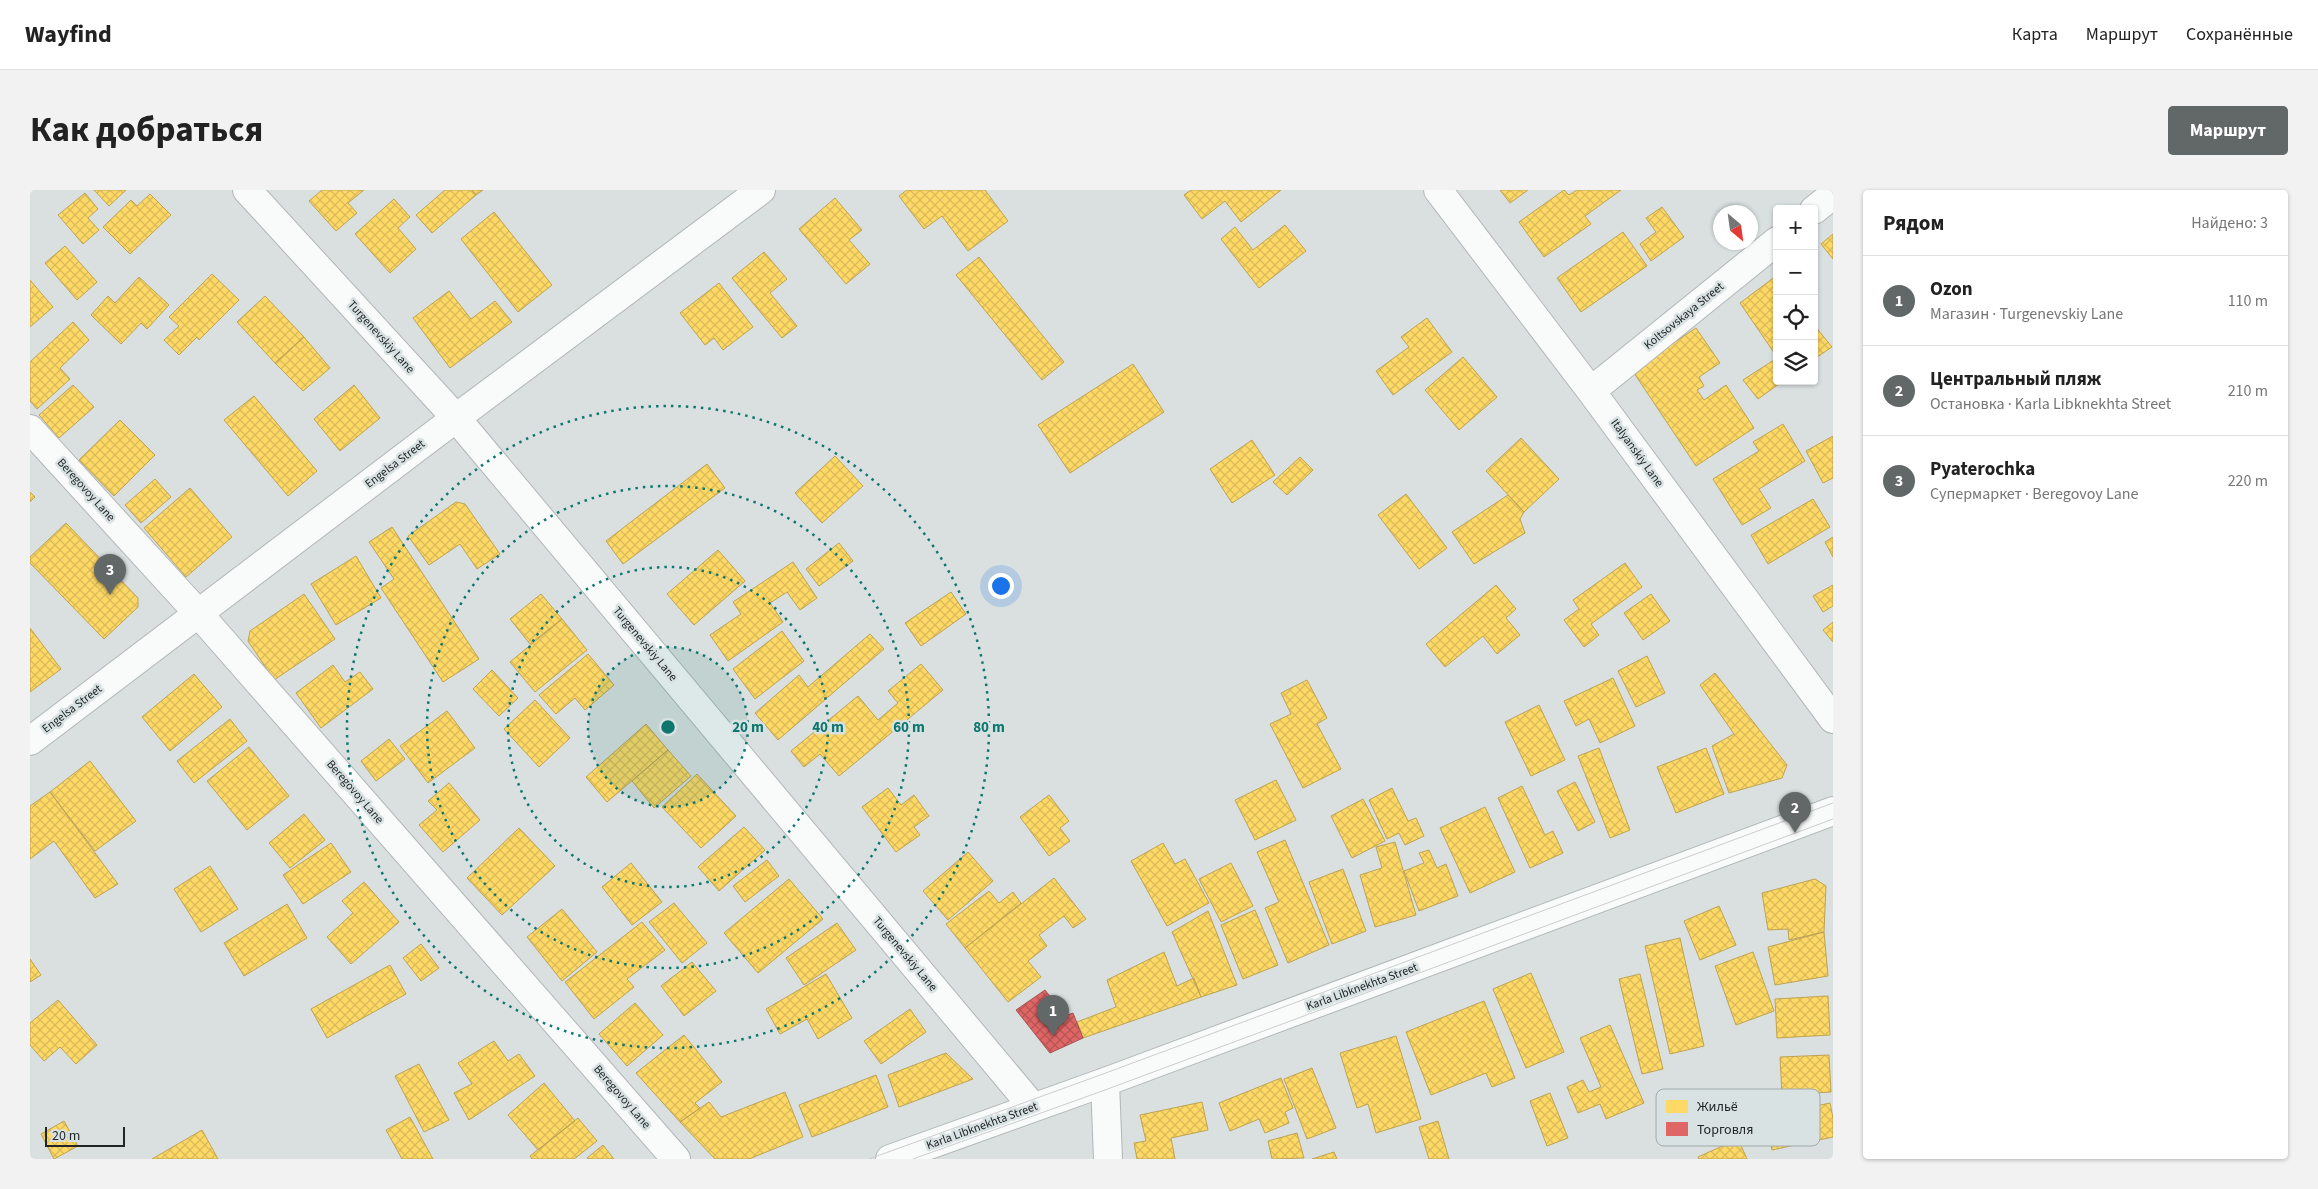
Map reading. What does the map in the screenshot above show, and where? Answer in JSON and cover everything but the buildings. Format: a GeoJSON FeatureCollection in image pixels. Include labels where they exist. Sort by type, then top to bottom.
{"type":"FeatureCollection","features":[{"type":"Feature","properties":{"kind":"street","name":"Turgenevskiy Lane"},"geometry":{"type":"LineString","coordinates":[[247,190],[456,418],[1034,1107]]}},
{"type":"Feature","properties":{"kind":"street","name":"Engelsa Street"},"geometry":{"type":"LineString","coordinates":[[30,741],[456,418],[761,190]]}},
{"type":"Feature","properties":{"kind":"street","name":"Italyanskiy Lane"},"geometry":{"type":"LineString","coordinates":[[1438,190],[1591,391],[1833,720]]}},
{"type":"Feature","properties":{"kind":"street"},"geometry":{"type":"LineString","coordinates":[[1818,207],[1833,195]]}},
{"type":"Feature","properties":{"kind":"street","name":"Koltsovskaya Street"},"geometry":{"type":"LineString","coordinates":[[1591,391],[1773,244]]}},
{"type":"Feature","properties":{"kind":"street","name":"Beregovoy Lane"},"geometry":{"type":"LineString","coordinates":[[30,429],[198,613],[676,1159]]}},
{"type":"Feature","properties":{"kind":"street","name":"Karla Libknekhta Street"},"geometry":{"type":"LineString","coordinates":[[890,1159],[1105,1082],[1833,811]]}},
{"type":"Feature","properties":{"kind":"street"},"geometry":{"type":"LineString","coordinates":[[1105,1082],[1108,1159]]}},
{"type":"Feature","properties":{"kind":"tram line"},"geometry":{"type":"LineString","coordinates":[[869,1159],[1833,803]]}},
{"type":"Feature","properties":{"kind":"tram line"},"geometry":{"type":"LineString","coordinates":[[913,1159],[1105,1090],[1833,819]]}},
{"type":"Feature","properties":{"kind":"place","name":"Pyaterochka"},"geometry":{"type":"Point","coordinates":[110,595]}},
{"type":"Feature","properties":{"kind":"place","name":"Центральный пляж"},"geometry":{"type":"Point","coordinates":[1795,833]}},
{"type":"Feature","properties":{"kind":"place","name":"Ozon"},"geometry":{"type":"Point","coordinates":[1053,1036]}}]}
